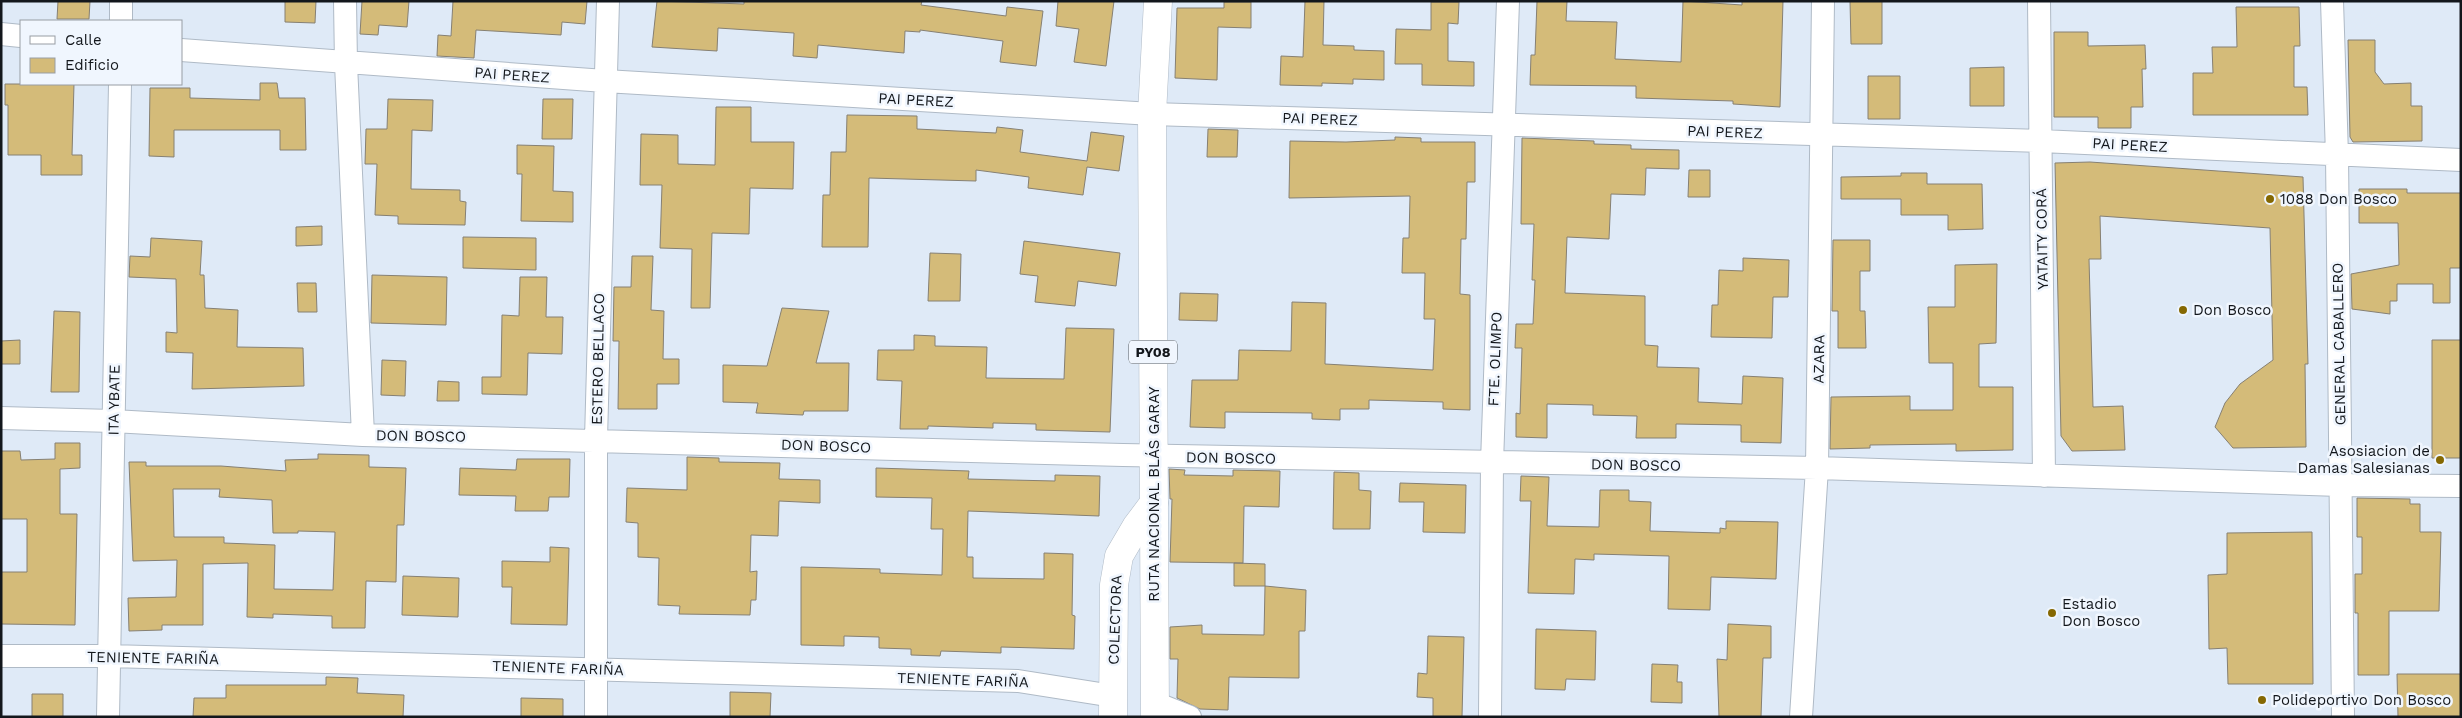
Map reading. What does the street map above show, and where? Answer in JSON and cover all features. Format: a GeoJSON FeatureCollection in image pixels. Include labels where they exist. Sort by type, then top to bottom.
{"type":"FeatureCollection","features":[{"type":"Feature","properties":{"kind":"main road","name":"RUTA NACIONAL BLÁS GARAY"},"geometry":{"type":"LineString","coordinates":[[1155,710],[1152,114],[1158,1]]}},
{"type":"Feature","properties":{"kind":"main road","name":"COLECTORA"},"geometry":{"type":"LineString","coordinates":[[1113,707],[1114,585],[1119,556],[1136,527],[1154,503]]}},
{"type":"Feature","properties":{"kind":"street"},"geometry":{"type":"LineString","coordinates":[[121,1],[121,20]]}},
{"type":"Feature","properties":{"kind":"street"},"geometry":{"type":"LineString","coordinates":[[346,1],[346,64],[363,435]]}},
{"type":"Feature","properties":{"kind":"street","name":"ESTERO BELLACO"},"geometry":{"type":"LineString","coordinates":[[596,717],[596,439],[608,1]]}},
{"type":"Feature","properties":{"kind":"street","name":"FTE. OLIMPO"},"geometry":{"type":"LineString","coordinates":[[1490,717],[1492,463],[1508,1]]}},
{"type":"Feature","properties":{"kind":"street","name":"AZARA"},"geometry":{"type":"LineString","coordinates":[[1801,717],[1817,468],[1823,1]]}},
{"type":"Feature","properties":{"kind":"street","name":"YATAITY CORÁ"},"geometry":{"type":"LineString","coordinates":[[2039,1],[2044,476]]}},
{"type":"Feature","properties":{"kind":"street","name":"GENERAL CABALLERO"},"geometry":{"type":"LineString","coordinates":[[2332,1],[2337,155],[2343,717]]}},
{"type":"Feature","properties":{"kind":"street"},"geometry":{"type":"LineString","coordinates":[[1,34],[20,36]]}},
{"type":"Feature","properties":{"kind":"street","name":"PAI PEREZ"},"geometry":{"type":"LineString","coordinates":[[182,50],[346,64],[1152,114],[2041,141],[2461,160]]}},
{"type":"Feature","properties":{"kind":"street","name":"ITA YBATE"},"geometry":{"type":"LineString","coordinates":[[108,717],[120,85]]}},
{"type":"Feature","properties":{"kind":"street","name":"DON BOSCO"},"geometry":{"type":"LineString","coordinates":[[1,418],[113,421],[363,435],[596,439],[1154,456],[1817,468],[2340,485],[2461,486]]}},
{"type":"Feature","properties":{"kind":"street","name":"TENIENTE FARIÑA"},"geometry":{"type":"LineString","coordinates":[[1,656],[109,656],[1018,681],[1113,707]]}},
{"type":"Feature","properties":{"kind":"street"},"geometry":{"type":"LineString","coordinates":[[1155,710],[1190,717]]}},
{"type":"Feature","properties":{"kind":"building"},"geometry":{"type":"Polygon","coordinates":[[[58,1],[90,1],[89,19],[57,19],[58,1]]]}},
{"type":"Feature","properties":{"kind":"building"},"geometry":{"type":"Polygon","coordinates":[[[285,1],[316,1],[315,23],[285,22],[285,1]]]}},
{"type":"Feature","properties":{"kind":"building"},"geometry":{"type":"Polygon","coordinates":[[[362,1],[409,1],[407,27],[379,25],[378,35],[360,34],[362,1]]]}},
{"type":"Feature","properties":{"kind":"building"},"geometry":{"type":"Polygon","coordinates":[[[453,1],[587,1],[585,24],[562,22],[561,35],[476,30],[474,58],[437,56],[438,35],[451,36],[453,1]]]}},
{"type":"Feature","properties":{"kind":"building"},"geometry":{"type":"Polygon","coordinates":[[[657,1],[744,4],[744,1],[922,1],[921,5],[1006,16],[1007,7],[1043,11],[1036,66],[1000,62],[1003,41],[920,30],[920,32],[905,31],[904,53],[818,45],[817,58],[793,56],[794,33],[718,28],[717,51],[652,47],[657,1]]]}},
{"type":"Feature","properties":{"kind":"building"},"geometry":{"type":"Polygon","coordinates":[[[1058,1],[1114,1],[1106,66],[1074,62],[1079,29],[1056,26],[1058,1]]]}},
{"type":"Feature","properties":{"kind":"building"},"geometry":{"type":"Polygon","coordinates":[[[1305,1],[1324,1],[1323,45],[1354,46],[1354,50],[1384,51],[1384,80],[1353,79],[1353,84],[1322,83],[1322,86],[1280,85],[1281,56],[1303,57],[1305,1]]]}},
{"type":"Feature","properties":{"kind":"building"},"geometry":{"type":"Polygon","coordinates":[[[1537,1],[1567,1],[1566,21],[1617,22],[1615,59],[1681,62],[1683,1],[1742,5],[1742,1],[1783,1],[1780,107],[1733,104],[1733,101],[1636,98],[1636,86],[1530,85],[1531,55],[1535,55],[1537,1]]]}},
{"type":"Feature","properties":{"kind":"building"},"geometry":{"type":"Polygon","coordinates":[[[1850,1],[1882,1],[1882,44],[1851,44],[1850,1]]]}},
{"type":"Feature","properties":{"kind":"building"},"geometry":{"type":"Polygon","coordinates":[[[1224,2],[1251,2],[1251,28],[1218,27],[1217,80],[1175,78],[1177,8],[1224,8],[1224,2]]]}},
{"type":"Feature","properties":{"kind":"building"},"geometry":{"type":"Polygon","coordinates":[[[1431,2],[1459,2],[1458,24],[1448,23],[1448,61],[1474,62],[1474,86],[1422,85],[1422,64],[1395,64],[1396,29],[1431,30],[1431,2]]]}},
{"type":"Feature","properties":{"kind":"building"},"geometry":{"type":"Polygon","coordinates":[[[2236,7],[2299,7],[2300,46],[2294,46],[2294,87],[2307,87],[2308,115],[2193,115],[2193,73],[2213,73],[2212,47],[2237,47],[2236,7]]]}},
{"type":"Feature","properties":{"kind":"building"},"geometry":{"type":"Polygon","coordinates":[[[2054,32],[2088,32],[2088,46],[2145,45],[2146,69],[2142,69],[2143,107],[2131,107],[2131,128],[2098,128],[2098,117],[2054,117],[2054,32]]]}},
{"type":"Feature","properties":{"kind":"building"},"geometry":{"type":"Polygon","coordinates":[[[2348,40],[2375,40],[2375,72],[2384,84],[2411,83],[2411,106],[2422,106],[2422,141],[2353,142],[2350,137],[2348,40]]]}},
{"type":"Feature","properties":{"kind":"building"},"geometry":{"type":"Polygon","coordinates":[[[2004,67],[2004,106],[1970,106],[1970,68],[2004,67]]]}},
{"type":"Feature","properties":{"kind":"building"},"geometry":{"type":"Polygon","coordinates":[[[1868,76],[1900,76],[1900,119],[1868,119],[1868,76]]]}},
{"type":"Feature","properties":{"kind":"building"},"geometry":{"type":"Polygon","coordinates":[[[260,83],[277,83],[279,98],[305,98],[306,150],[280,150],[280,130],[174,130],[174,157],[149,156],[150,88],[190,88],[190,98],[260,100],[260,83]]]}},
{"type":"Feature","properties":{"kind":"building"},"geometry":{"type":"Polygon","coordinates":[[[5,84],[74,85],[72,155],[82,155],[82,175],[41,175],[41,155],[8,155],[8,105],[5,105],[5,84]]]}},
{"type":"Feature","properties":{"kind":"building"},"geometry":{"type":"Polygon","coordinates":[[[388,99],[433,100],[432,131],[412,130],[411,189],[460,190],[460,201],[466,202],[465,225],[398,224],[398,216],[375,215],[377,164],[365,164],[366,129],[387,129],[388,99]]]}},
{"type":"Feature","properties":{"kind":"building"},"geometry":{"type":"Polygon","coordinates":[[[543,99],[573,99],[572,139],[542,139],[543,99]]]}},
{"type":"Feature","properties":{"kind":"building"},"geometry":{"type":"Polygon","coordinates":[[[716,107],[751,107],[751,142],[794,142],[793,189],[750,188],[749,234],[712,233],[710,308],[691,308],[692,249],[660,248],[662,185],[640,185],[641,134],[678,135],[678,164],[715,165],[716,107]]]}},
{"type":"Feature","properties":{"kind":"building"},"geometry":{"type":"Polygon","coordinates":[[[847,115],[917,116],[917,129],[996,133],[997,127],[1023,130],[1020,152],[1087,161],[1091,132],[1124,136],[1119,171],[1087,167],[1083,195],[1028,188],[1029,177],[976,170],[976,181],[869,178],[868,247],[822,247],[823,195],[830,195],[831,152],[846,152],[847,115]]]}},
{"type":"Feature","properties":{"kind":"building"},"geometry":{"type":"Polygon","coordinates":[[[1208,129],[1238,130],[1237,157],[1207,157],[1208,129]]]}},
{"type":"Feature","properties":{"kind":"building"},"geometry":{"type":"Polygon","coordinates":[[[1395,137],[1421,138],[1421,142],[1475,142],[1475,182],[1467,182],[1466,239],[1461,239],[1460,294],[1470,295],[1470,410],[1443,409],[1443,402],[1369,400],[1369,409],[1340,409],[1340,420],[1312,419],[1312,413],[1225,412],[1225,428],[1190,427],[1192,380],[1238,380],[1239,350],[1291,351],[1292,302],[1326,303],[1325,364],[1433,370],[1435,319],[1424,319],[1425,273],[1402,273],[1403,238],[1409,238],[1410,196],[1289,198],[1290,141],[1346,142],[1395,140],[1395,137]]]}},
{"type":"Feature","properties":{"kind":"building"},"geometry":{"type":"Polygon","coordinates":[[[1522,138],[1594,141],[1594,144],[1631,145],[1631,149],[1679,150],[1679,169],[1646,168],[1645,195],[1611,194],[1609,239],[1567,237],[1565,293],[1645,296],[1645,345],[1658,346],[1657,367],[1699,368],[1698,402],[1742,404],[1743,376],[1783,378],[1781,443],[1741,442],[1741,425],[1676,424],[1676,438],[1636,438],[1637,416],[1593,415],[1593,405],[1547,404],[1547,438],[1516,437],[1516,413],[1520,414],[1522,348],[1515,348],[1516,324],[1533,324],[1535,280],[1532,280],[1534,224],[1521,224],[1522,138]]]}},
{"type":"Feature","properties":{"kind":"building"},"geometry":{"type":"Polygon","coordinates":[[[517,145],[554,146],[553,191],[573,192],[573,222],[521,221],[522,174],[517,174],[517,145]]]}},
{"type":"Feature","properties":{"kind":"building"},"geometry":{"type":"Polygon","coordinates":[[[2090,162],[2303,177],[2308,364],[2305,364],[2306,447],[2233,448],[2215,427],[2225,403],[2240,384],[2273,360],[2270,228],[2100,216],[2101,259],[2089,259],[2093,407],[2123,406],[2125,450],[2072,451],[2061,436],[2055,163],[2090,162]]]}},
{"type":"Feature","properties":{"kind":"building"},"geometry":{"type":"Polygon","coordinates":[[[1689,170],[1710,170],[1710,197],[1688,197],[1689,170]]]}},
{"type":"Feature","properties":{"kind":"building"},"geometry":{"type":"Polygon","coordinates":[[[1901,173],[1927,173],[1927,184],[1982,184],[1983,229],[1948,230],[1948,215],[1901,215],[1901,199],[1841,199],[1841,177],[1901,176],[1901,173]]]}},
{"type":"Feature","properties":{"kind":"building"},"geometry":{"type":"Polygon","coordinates":[[[2359,189],[2407,189],[2407,193],[2461,193],[2461,268],[2450,268],[2450,303],[2433,303],[2433,284],[2397,284],[2397,301],[2390,301],[2390,314],[2352,309],[2351,274],[2399,265],[2398,223],[2359,223],[2359,189]]]}},
{"type":"Feature","properties":{"kind":"building"},"geometry":{"type":"Polygon","coordinates":[[[322,226],[322,245],[296,246],[296,227],[322,226]]]}},
{"type":"Feature","properties":{"kind":"building"},"geometry":{"type":"Polygon","coordinates":[[[463,237],[536,238],[536,270],[463,268],[463,237]]]}},
{"type":"Feature","properties":{"kind":"building"},"geometry":{"type":"Polygon","coordinates":[[[151,238],[202,241],[200,275],[204,275],[205,308],[238,310],[237,347],[303,348],[304,386],[192,389],[193,353],[166,352],[166,332],[177,333],[176,279],[129,277],[130,256],[150,257],[151,238]]]}},
{"type":"Feature","properties":{"kind":"building"},"geometry":{"type":"Polygon","coordinates":[[[1833,240],[1870,240],[1870,271],[1860,271],[1860,311],[1865,311],[1866,348],[1838,348],[1838,311],[1832,311],[1833,240]]]}},
{"type":"Feature","properties":{"kind":"building"},"geometry":{"type":"Polygon","coordinates":[[[1024,241],[1120,253],[1116,286],[1078,281],[1075,306],[1035,302],[1038,276],[1020,274],[1024,241]]]}},
{"type":"Feature","properties":{"kind":"building"},"geometry":{"type":"Polygon","coordinates":[[[930,253],[961,254],[960,301],[928,301],[930,253]]]}},
{"type":"Feature","properties":{"kind":"building"},"geometry":{"type":"Polygon","coordinates":[[[632,256],[653,256],[651,310],[664,311],[663,359],[679,359],[679,384],[657,384],[657,409],[618,409],[619,341],[613,341],[614,287],[631,287],[632,256]]]}},
{"type":"Feature","properties":{"kind":"building"},"geometry":{"type":"Polygon","coordinates":[[[1743,258],[1789,260],[1788,297],[1773,297],[1772,338],[1711,337],[1712,305],[1718,305],[1719,270],[1743,271],[1743,258]]]}},
{"type":"Feature","properties":{"kind":"building"},"geometry":{"type":"Polygon","coordinates":[[[1997,264],[1996,343],[1979,344],[1979,387],[2013,387],[2013,450],[1956,451],[1956,444],[1870,445],[1870,448],[1830,449],[1831,397],[1910,396],[1910,410],[1953,410],[1953,363],[1929,363],[1928,307],[1955,307],[1955,265],[1997,264]]]}},
{"type":"Feature","properties":{"kind":"building"},"geometry":{"type":"Polygon","coordinates":[[[372,275],[447,277],[446,325],[371,323],[372,275]]]}},
{"type":"Feature","properties":{"kind":"building"},"geometry":{"type":"Polygon","coordinates":[[[520,277],[547,277],[546,317],[563,317],[562,354],[528,353],[527,395],[482,394],[482,377],[501,377],[502,315],[519,316],[520,277]]]}},
{"type":"Feature","properties":{"kind":"building"},"geometry":{"type":"Polygon","coordinates":[[[297,283],[316,283],[317,312],[298,312],[297,283]]]}},
{"type":"Feature","properties":{"kind":"building"},"geometry":{"type":"Polygon","coordinates":[[[1180,293],[1218,294],[1217,321],[1179,320],[1180,293]]]}},
{"type":"Feature","properties":{"kind":"building"},"geometry":{"type":"Polygon","coordinates":[[[782,308],[829,311],[816,363],[849,363],[848,411],[804,411],[803,415],[756,413],[758,403],[723,402],[723,365],[767,366],[782,308]]]}},
{"type":"Feature","properties":{"kind":"building"},"geometry":{"type":"Polygon","coordinates":[[[54,311],[80,312],[79,392],[51,392],[54,311]]]}},
{"type":"Feature","properties":{"kind":"building"},"geometry":{"type":"Polygon","coordinates":[[[1066,328],[1114,329],[1110,432],[1036,430],[1036,424],[993,423],[993,428],[928,426],[928,429],[900,429],[902,381],[877,380],[878,350],[914,350],[914,335],[935,336],[935,346],[987,347],[986,378],[1064,379],[1066,328]]]}},
{"type":"Feature","properties":{"kind":"building"},"geometry":{"type":"Polygon","coordinates":[[[20,340],[20,364],[1,364],[1,341],[20,340]]]}},
{"type":"Feature","properties":{"kind":"building"},"geometry":{"type":"Polygon","coordinates":[[[2432,340],[2461,340],[2461,458],[2432,458],[2432,340]]]}},
{"type":"Feature","properties":{"kind":"building"},"geometry":{"type":"Polygon","coordinates":[[[382,360],[406,361],[405,396],[381,395],[382,360]]]}},
{"type":"Feature","properties":{"kind":"building"},"geometry":{"type":"Polygon","coordinates":[[[438,381],[459,382],[459,401],[437,401],[438,381]]]}},
{"type":"Feature","properties":{"kind":"building"},"geometry":{"type":"Polygon","coordinates":[[[55,443],[80,443],[80,468],[60,469],[60,514],[77,514],[75,625],[1,624],[1,572],[27,572],[27,519],[1,519],[1,451],[20,451],[21,460],[55,459],[55,443]]]}},
{"type":"Feature","properties":{"kind":"building"},"geometry":{"type":"Polygon","coordinates":[[[318,454],[369,455],[369,467],[406,468],[404,525],[397,525],[396,582],[366,581],[365,628],[332,628],[332,616],[273,614],[273,618],[247,617],[248,563],[203,564],[203,625],[162,625],[162,630],[129,631],[128,598],[176,597],[177,560],[133,561],[129,462],[146,462],[146,466],[221,466],[286,471],[285,460],[318,459],[318,454]],[[173,489],[174,537],[224,537],[224,543],[275,545],[274,589],[333,590],[335,532],[298,531],[298,533],[273,533],[272,500],[219,497],[220,489],[173,489]]]}},
{"type":"Feature","properties":{"kind":"building"},"geometry":{"type":"Polygon","coordinates":[[[687,457],[719,458],[719,462],[780,463],[779,479],[820,480],[820,503],[779,501],[778,536],[751,535],[750,572],[757,571],[756,600],[751,600],[750,615],[679,614],[680,606],[658,605],[659,558],[638,557],[638,523],[626,522],[627,488],[687,490],[687,457]]]}},
{"type":"Feature","properties":{"kind":"building"},"geometry":{"type":"Polygon","coordinates":[[[517,459],[570,459],[569,497],[549,497],[548,511],[515,511],[516,496],[459,495],[460,468],[516,470],[517,459]]]}},
{"type":"Feature","properties":{"kind":"building"},"geometry":{"type":"Polygon","coordinates":[[[876,468],[969,471],[968,479],[1055,481],[1055,475],[1100,476],[1099,516],[968,511],[967,557],[973,557],[973,578],[1044,579],[1044,553],[1073,554],[1072,615],[1075,616],[1074,649],[1001,647],[1001,653],[941,651],[940,656],[911,655],[911,649],[879,648],[879,637],[844,636],[844,646],[801,645],[801,567],[880,569],[880,573],[942,575],[943,529],[931,529],[932,498],[876,497],[876,468]]]}},
{"type":"Feature","properties":{"kind":"building"},"geometry":{"type":"Polygon","coordinates":[[[1169,469],[1185,470],[1184,475],[1233,476],[1233,470],[1280,471],[1279,507],[1244,506],[1243,563],[1170,562],[1172,499],[1170,499],[1169,469]]]}},
{"type":"Feature","properties":{"kind":"building"},"geometry":{"type":"Polygon","coordinates":[[[1334,472],[1359,473],[1359,490],[1371,491],[1370,529],[1333,529],[1334,472]]]}},
{"type":"Feature","properties":{"kind":"building"},"geometry":{"type":"Polygon","coordinates":[[[1521,476],[1549,477],[1547,526],[1599,527],[1600,490],[1629,490],[1629,501],[1651,502],[1650,531],[1720,533],[1720,528],[1726,529],[1726,521],[1778,522],[1776,579],[1711,577],[1710,610],[1668,609],[1669,556],[1594,554],[1594,560],[1575,559],[1574,594],[1528,593],[1531,501],[1520,501],[1521,476]]]}},
{"type":"Feature","properties":{"kind":"building"},"geometry":{"type":"Polygon","coordinates":[[[1400,483],[1466,485],[1465,533],[1423,532],[1424,502],[1399,502],[1400,483]]]}},
{"type":"Feature","properties":{"kind":"building"},"geometry":{"type":"Polygon","coordinates":[[[2357,498],[2410,499],[2410,504],[2420,504],[2420,532],[2441,532],[2439,611],[2389,611],[2389,675],[2358,675],[2358,613],[2355,613],[2355,574],[2362,574],[2362,537],[2357,537],[2357,498]]]}},
{"type":"Feature","properties":{"kind":"building"},"geometry":{"type":"Polygon","coordinates":[[[2312,532],[2313,684],[2228,684],[2227,648],[2209,649],[2208,575],[2227,574],[2227,533],[2312,532]]]}},
{"type":"Feature","properties":{"kind":"building"},"geometry":{"type":"Polygon","coordinates":[[[550,547],[569,548],[567,625],[511,624],[512,587],[502,587],[502,561],[550,562],[550,547]]]}},
{"type":"Feature","properties":{"kind":"building"},"geometry":{"type":"Polygon","coordinates":[[[1234,563],[1265,564],[1265,586],[1234,586],[1234,563]]]}},
{"type":"Feature","properties":{"kind":"building"},"geometry":{"type":"Polygon","coordinates":[[[403,576],[459,578],[458,617],[402,615],[403,576]]]}},
{"type":"Feature","properties":{"kind":"building"},"geometry":{"type":"Polygon","coordinates":[[[1265,586],[1306,590],[1305,631],[1299,631],[1299,678],[1229,677],[1228,710],[1200,709],[1177,698],[1178,659],[1170,659],[1170,627],[1202,625],[1202,634],[1264,635],[1265,586]]]}},
{"type":"Feature","properties":{"kind":"building"},"geometry":{"type":"Polygon","coordinates":[[[1728,624],[1771,626],[1771,658],[1763,658],[1761,717],[1719,717],[1717,659],[1727,660],[1728,624]]]}},
{"type":"Feature","properties":{"kind":"building"},"geometry":{"type":"Polygon","coordinates":[[[1536,629],[1596,631],[1595,680],[1566,679],[1565,690],[1535,689],[1536,629]]]}},
{"type":"Feature","properties":{"kind":"building"},"geometry":{"type":"Polygon","coordinates":[[[1428,636],[1464,637],[1462,717],[1433,717],[1433,698],[1417,697],[1418,673],[1427,674],[1428,636]]]}},
{"type":"Feature","properties":{"kind":"building"},"geometry":{"type":"Polygon","coordinates":[[[1652,664],[1678,665],[1677,682],[1682,682],[1682,703],[1651,702],[1652,664]]]}},
{"type":"Feature","properties":{"kind":"building"},"geometry":{"type":"Polygon","coordinates":[[[2397,674],[2461,674],[2461,717],[2398,717],[2397,674]]]}},
{"type":"Feature","properties":{"kind":"building"},"geometry":{"type":"Polygon","coordinates":[[[326,677],[358,678],[357,693],[404,695],[403,717],[193,717],[194,698],[226,698],[226,685],[326,685],[326,677]]]}},
{"type":"Feature","properties":{"kind":"building"},"geometry":{"type":"Polygon","coordinates":[[[730,692],[771,693],[770,717],[730,717],[730,692]]]}},
{"type":"Feature","properties":{"kind":"building"},"geometry":{"type":"Polygon","coordinates":[[[32,694],[63,694],[63,717],[32,717],[32,694]]]}},
{"type":"Feature","properties":{"kind":"building"},"geometry":{"type":"Polygon","coordinates":[[[521,698],[563,699],[563,717],[521,717],[521,698]]]}},
{"type":"Feature","properties":{"kind":"place","name":"1088 Don Bosco"},"geometry":{"type":"Point","coordinates":[2270,199]}},
{"type":"Feature","properties":{"kind":"place","name":"Don Bosco"},"geometry":{"type":"Point","coordinates":[2183,310]}},
{"type":"Feature","properties":{"kind":"place","name":"Asosiacion de Damas Salesianas"},"geometry":{"type":"Point","coordinates":[2440,460]}},
{"type":"Feature","properties":{"kind":"place","name":"Estadio Don Bosco"},"geometry":{"type":"Point","coordinates":[2052,613]}},
{"type":"Feature","properties":{"kind":"place","name":"Polideportivo Don Bosco"},"geometry":{"type":"Point","coordinates":[2262,700]}}]}
